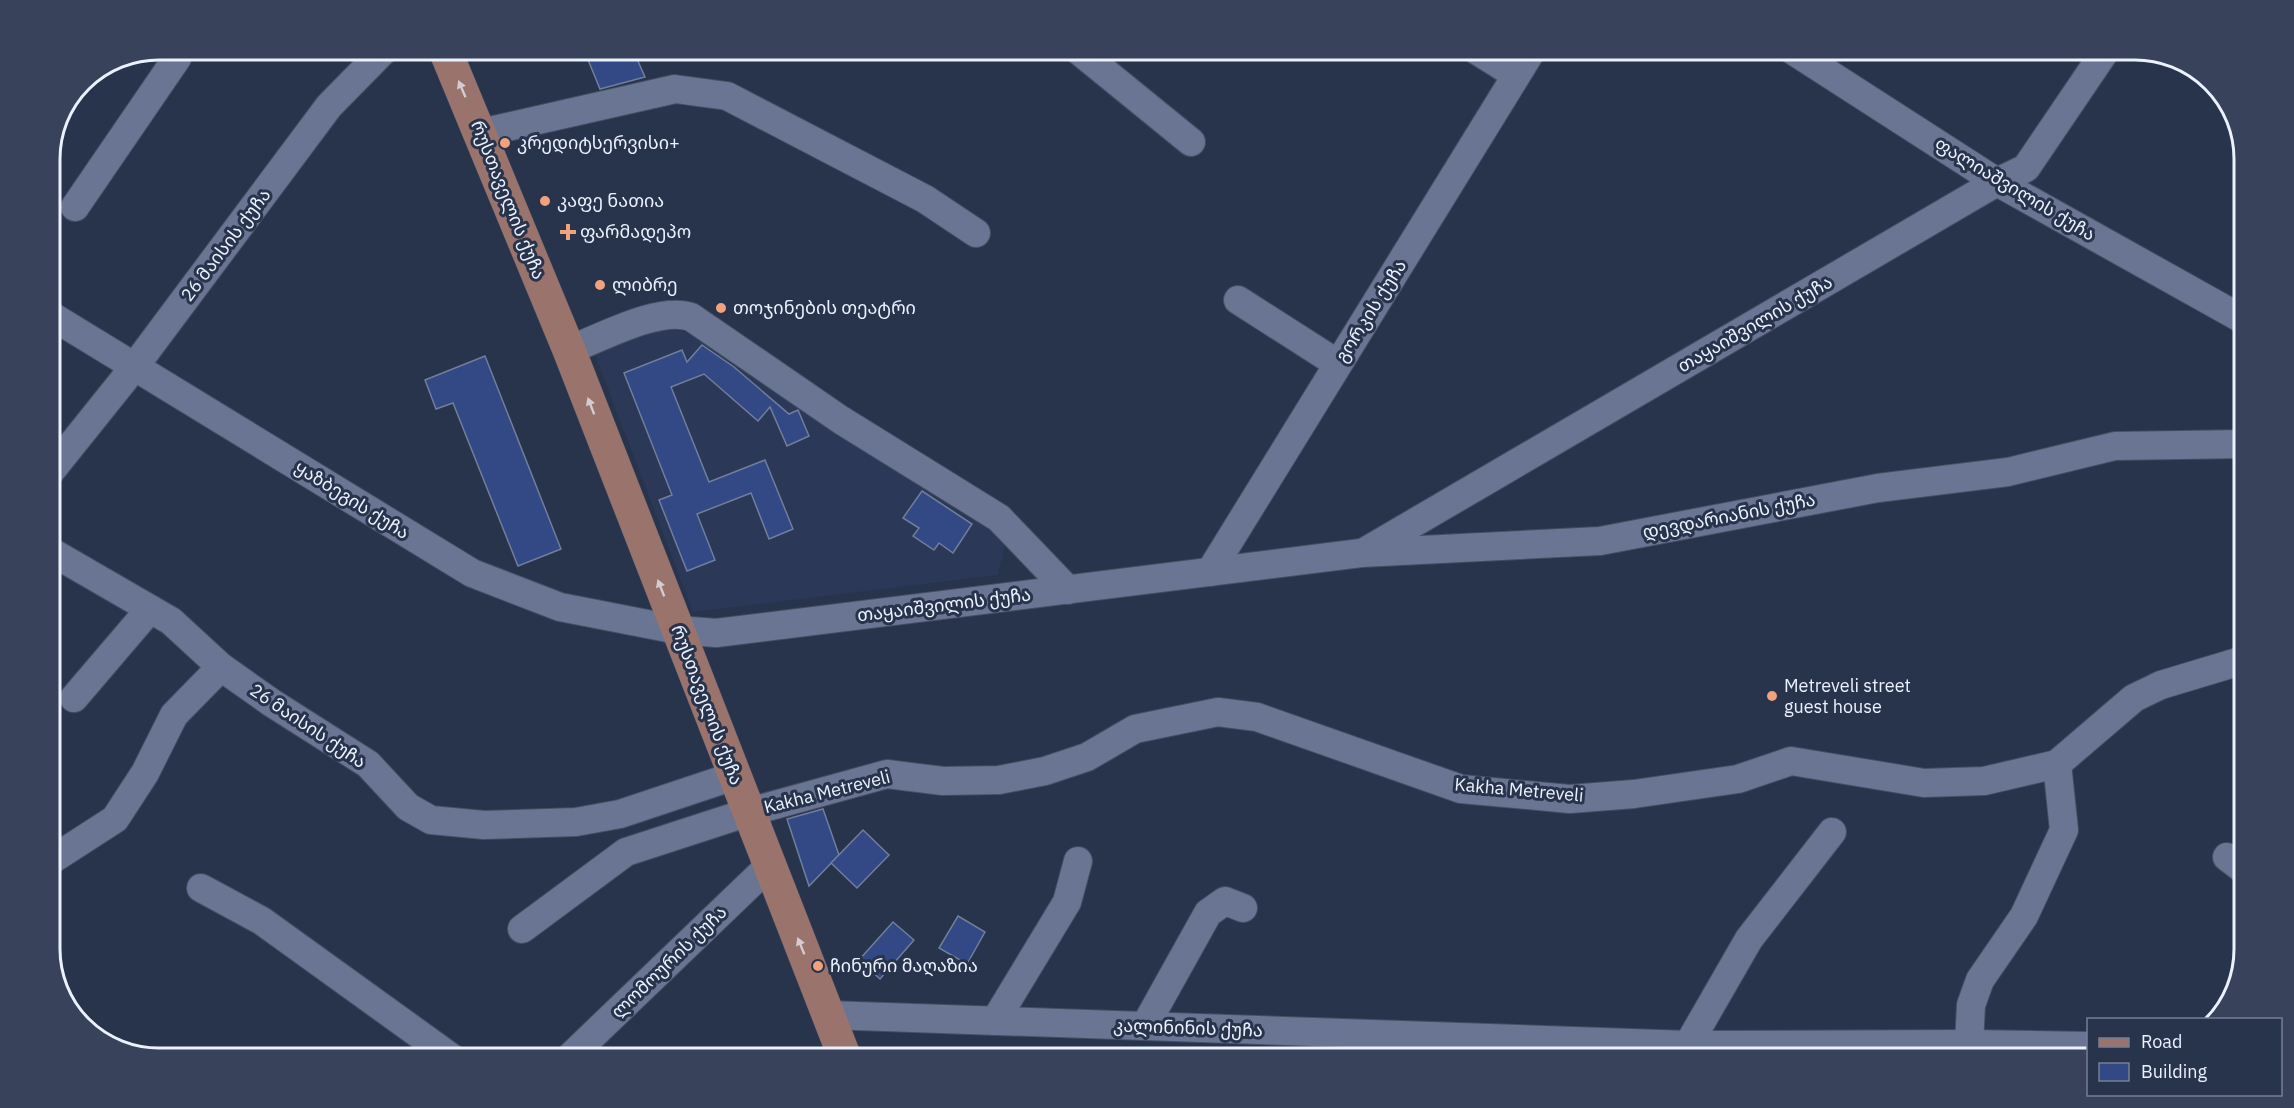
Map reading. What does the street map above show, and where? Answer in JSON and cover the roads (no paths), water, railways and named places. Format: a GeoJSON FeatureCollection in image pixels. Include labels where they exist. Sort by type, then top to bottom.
{"type":"FeatureCollection","features":[{"type":"Feature","properties":{"kind":"main road","name":"რუსთაველის ქუჩა"},"geometry":{"type":"LineString","coordinates":[[450,60],[569,350],[841,1048]]}},
{"type":"Feature","properties":{"kind":"street"},"geometry":{"type":"LineString","coordinates":[[75,207],[176,60]]}},
{"type":"Feature","properties":{"kind":"street","name":"26 მაისის ქუჩა"},"geometry":{"type":"LineString","coordinates":[[60,460],[135,366],[329,106],[374,60]]}},
{"type":"Feature","properties":{"kind":"street"},"geometry":{"type":"LineString","coordinates":[[1090,60],[1191,141]]}},
{"type":"Feature","properties":{"kind":"street"},"geometry":{"type":"LineString","coordinates":[[1492,60],[1516,75]]}},
{"type":"Feature","properties":{"kind":"street","name":"გორკის ქუჩა"},"geometry":{"type":"LineString","coordinates":[[1210,572],[1526,60]]}},
{"type":"Feature","properties":{"kind":"street","name":"ფალიაშვილის ქუჩა"},"geometry":{"type":"LineString","coordinates":[[1808,60],[1997,182],[2234,314]]}},
{"type":"Feature","properties":{"kind":"street","name":"თაყაიშვილის ქუჩა"},"geometry":{"type":"LineString","coordinates":[[1361,553],[1997,182],[2026,168],[2099,60]]}},
{"type":"Feature","properties":{"kind":"street"},"geometry":{"type":"LineString","coordinates":[[481,133],[675,89],[727,96],[925,199],[976,233]]}},
{"type":"Feature","properties":{"kind":"street"},"geometry":{"type":"LineString","coordinates":[[1238,300],[1338,364]]}},
{"type":"Feature","properties":{"kind":"street"},"geometry":{"type":"LineString","coordinates":[[569,350],[654,317],[678,313],[691,317],[850,426],[999,518],[1068,590]]}},
{"type":"Feature","properties":{"kind":"street","name":"ყაზბეგის ქუჩა"},"geometry":{"type":"LineString","coordinates":[[60,321],[472,573],[560,607],[678,630]]}},
{"type":"Feature","properties":{"kind":"street","name":"დევდარიანის ქუჩა"},"geometry":{"type":"LineString","coordinates":[[1210,572],[1361,553],[1600,541],[1878,488],[2008,472],[2115,446],[2234,444]]}},
{"type":"Feature","properties":{"kind":"street","name":"26 მაისის ქუჩა"},"geometry":{"type":"LineString","coordinates":[[60,557],[171,621],[221,667],[272,703],[368,764],[408,807],[431,819],[484,825],[529,826],[576,822],[620,814],[734,776]]}},
{"type":"Feature","properties":{"kind":"street","name":"თაყაიშვილის ქუჩა"},"geometry":{"type":"LineString","coordinates":[[678,630],[716,633],[1210,572]]}},
{"type":"Feature","properties":{"kind":"street"},"geometry":{"type":"LineString","coordinates":[[74,698],[150,609]]}},
{"type":"Feature","properties":{"kind":"street","name":"Kakha Metreveli"},"geometry":{"type":"LineString","coordinates":[[522,929],[626,852],[749,812],[887,774],[944,781],[999,780],[1045,771],[1087,757],[1135,729],[1218,712],[1257,717],[1461,789],[1570,799],[1634,794],[1738,778],[1791,761],[1924,783],[1984,781],[2057,764],[2134,698],[2161,685],[2234,665]]}},
{"type":"Feature","properties":{"kind":"street"},"geometry":{"type":"LineString","coordinates":[[60,855],[115,819],[145,773],[174,715],[221,667]]}},
{"type":"Feature","properties":{"kind":"street"},"geometry":{"type":"LineString","coordinates":[[1969,1044],[1971,1005],[1980,980],[2024,916],[2064,830],[2057,764]]}},
{"type":"Feature","properties":{"kind":"street"},"geometry":{"type":"LineString","coordinates":[[1688,1045],[1749,939],[1832,832]]}},
{"type":"Feature","properties":{"kind":"street"},"geometry":{"type":"LineString","coordinates":[[995,1021],[1067,902],[1078,861]]}},
{"type":"Feature","properties":{"kind":"street","name":"ლომოურის ქუჩა"},"geometry":{"type":"LineString","coordinates":[[580,1048],[769,866]]}},
{"type":"Feature","properties":{"kind":"street"},"geometry":{"type":"LineString","coordinates":[[201,888],[262,921],[437,1048]]}},
{"type":"Feature","properties":{"kind":"street"},"geometry":{"type":"LineString","coordinates":[[1144,1026],[1208,913],[1225,901],[1243,908]]}},
{"type":"Feature","properties":{"kind":"street","name":"კალინინის ქუჩა"},"geometry":{"type":"LineString","coordinates":[[828,1015],[1144,1026],[1490,1048]]}},
{"type":"Feature","properties":{"kind":"street","name":"კალინინის ქუჩა"},"geometry":{"type":"LineString","coordinates":[[1926,1048],[1969,1044],[2087,1046]]}},
{"type":"Feature","properties":{"kind":"street","name":"კალინინის ქუჩა"},"geometry":{"type":"LineString","coordinates":[[1552,1048],[1688,1045],[1713,1048]]}},
{"type":"Feature","properties":{"kind":"place","name":"კრედიტსერვისი+"},"geometry":{"type":"Point","coordinates":[505,143]}},
{"type":"Feature","properties":{"kind":"place","name":"კაფე ნათია"},"geometry":{"type":"Point","coordinates":[545,201]}},
{"type":"Feature","properties":{"kind":"place","name":"ფარმადეპო"},"geometry":{"type":"Point","coordinates":[568,232]}},
{"type":"Feature","properties":{"kind":"place","name":"ლიბრე"},"geometry":{"type":"Point","coordinates":[600,285]}},
{"type":"Feature","properties":{"kind":"place","name":"თოჯინების თეატრი"},"geometry":{"type":"Point","coordinates":[721,308]}},
{"type":"Feature","properties":{"kind":"place","name":"Metreveli street guest house"},"geometry":{"type":"Point","coordinates":[1772,696]}},
{"type":"Feature","properties":{"kind":"place","name":"ჩინური მაღაზია"},"geometry":{"type":"Point","coordinates":[818,966]}}]}
